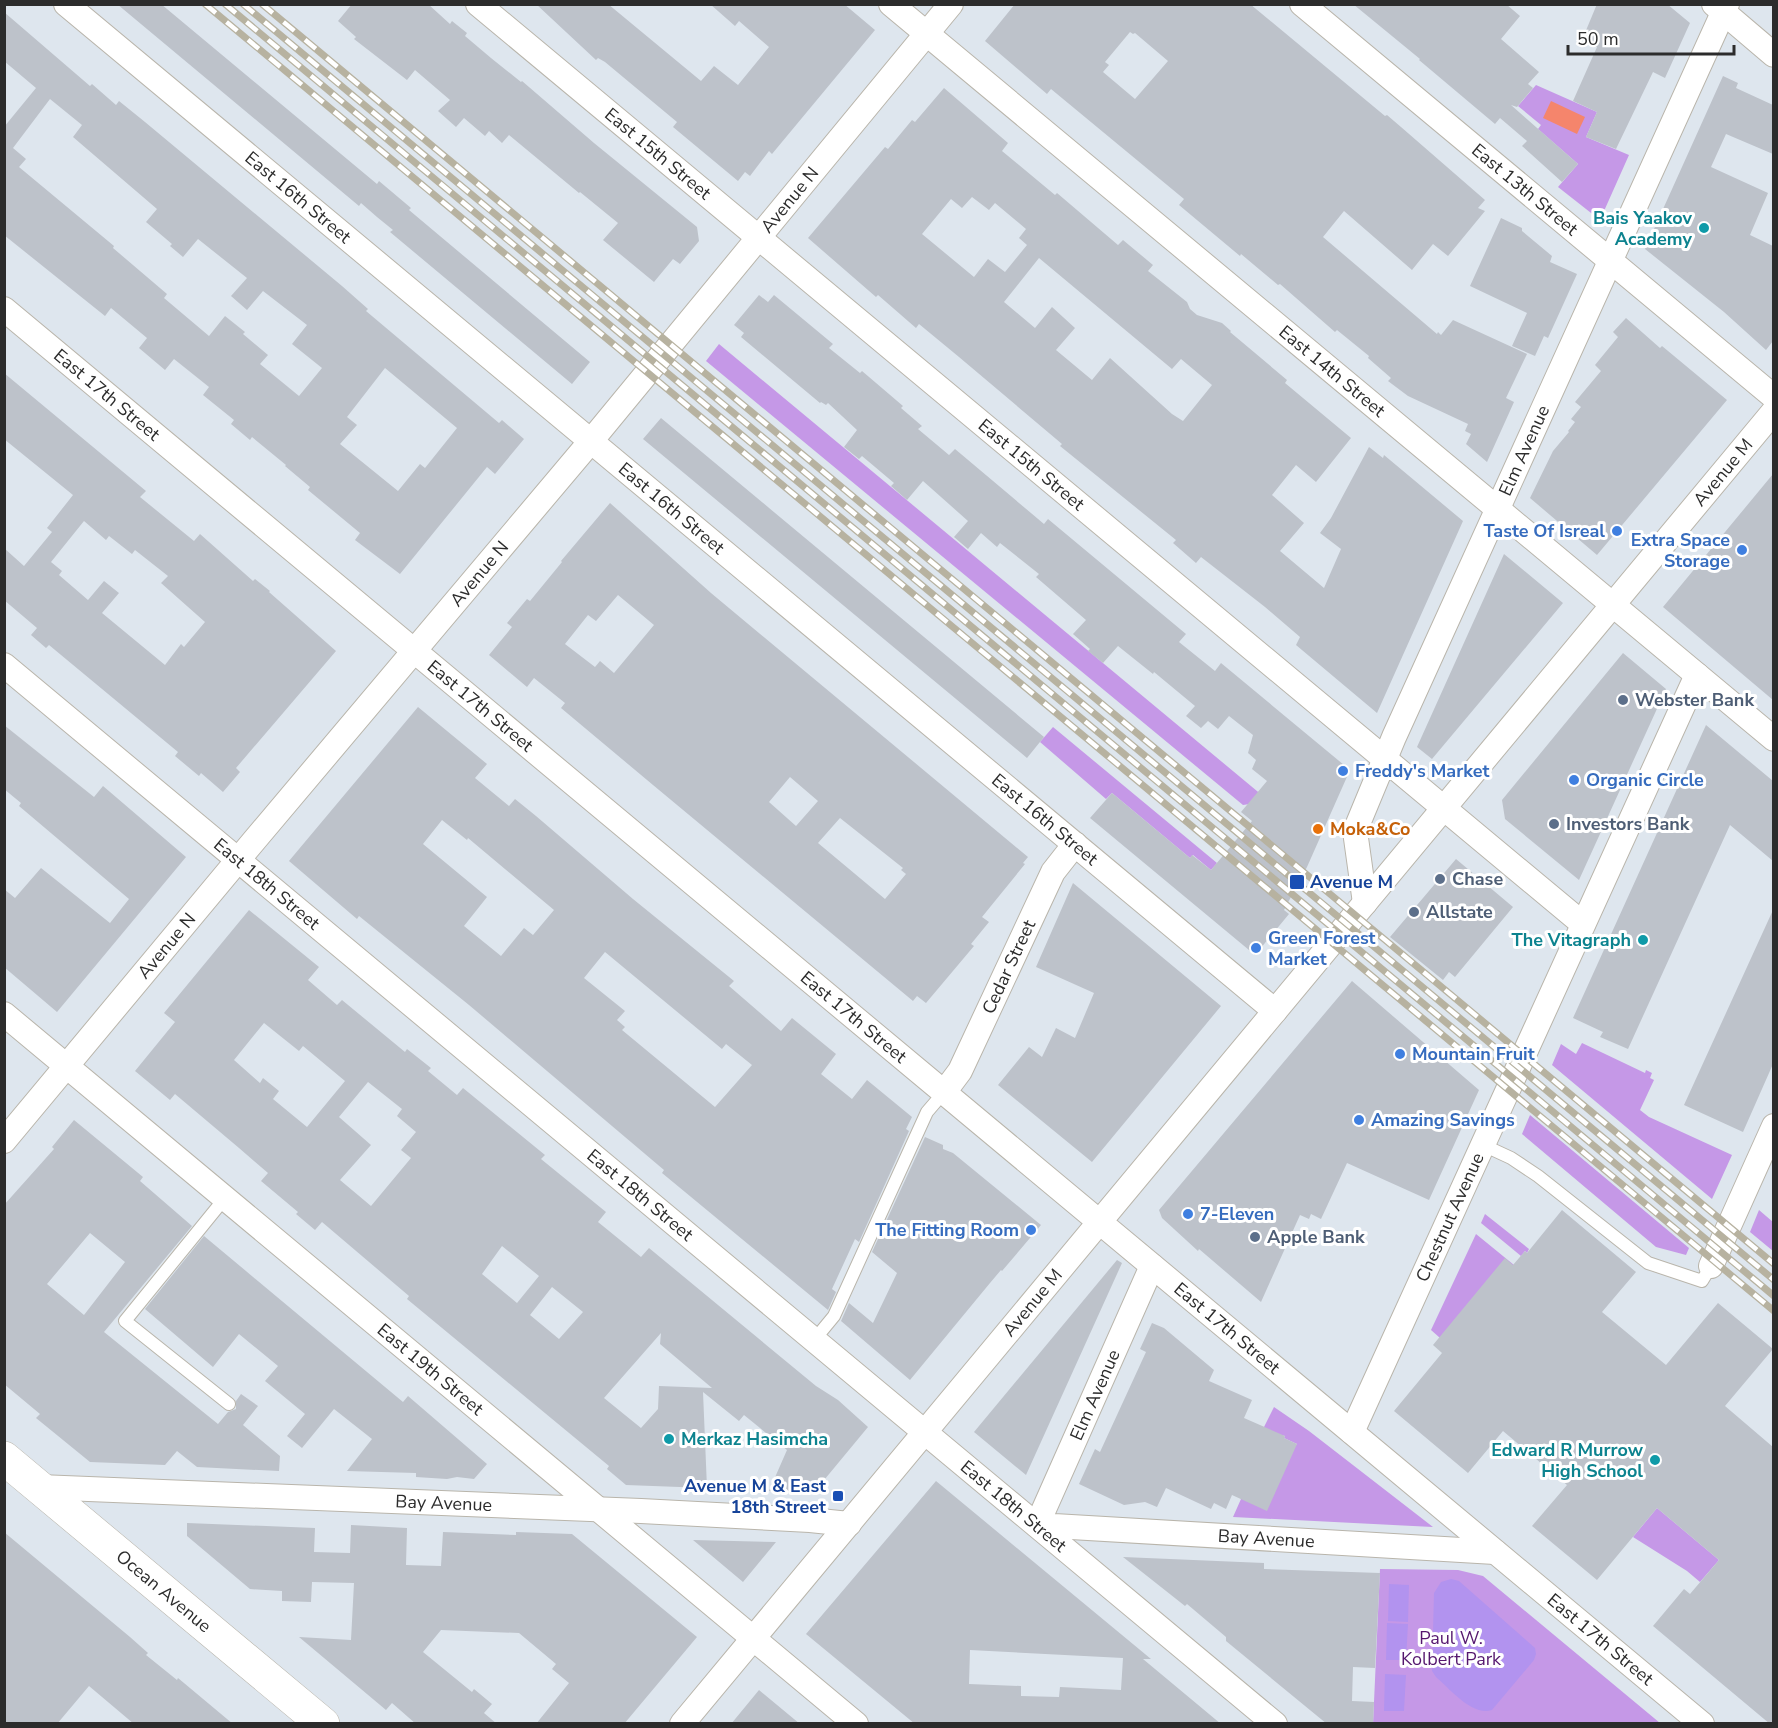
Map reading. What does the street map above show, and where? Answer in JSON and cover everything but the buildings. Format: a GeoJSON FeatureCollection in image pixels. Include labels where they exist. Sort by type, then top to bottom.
{"type":"FeatureCollection","features":[{"type":"Feature","properties":{"kind":"main road","name":"Ocean Avenue"},"geometry":{"type":"LineString","coordinates":[[4,1458],[323,1724]]}},
{"type":"Feature","properties":{"kind":"street","name":"East 16th Street"},"geometry":{"type":"LineString","coordinates":[[66,4],[1275,1011]]}},
{"type":"Feature","properties":{"kind":"street","name":"East 15th Street"},"geometry":{"type":"LineString","coordinates":[[478,4],[1583,924]]}},
{"type":"Feature","properties":{"kind":"street","name":"East 14th Street"},"geometry":{"type":"LineString","coordinates":[[891,4],[1773,740]]}},
{"type":"Feature","properties":{"kind":"street","name":"Avenue N"},"geometry":{"type":"LineString","coordinates":[[4,1141],[591,441],[951,4]]}},
{"type":"Feature","properties":{"kind":"street","name":"East 13th Street"},"geometry":{"type":"LineString","coordinates":[[1302,4],[1773,398]]}},
{"type":"Feature","properties":{"kind":"street","name":"Elm Avenue"},"geometry":{"type":"LineString","coordinates":[[1365,903],[1356,831],[1385,758],[1610,260],[1721,7]]}},
{"type":"Feature","properties":{"kind":"street"},"geometry":{"type":"LineString","coordinates":[[1721,7],[1773,55]]}},
{"type":"Feature","properties":{"kind":"street","name":"East 17th Street"},"geometry":{"type":"LineString","coordinates":[[4,309],[1702,1724]]}},
{"type":"Feature","properties":{"kind":"street","name":"Avenue M"},"geometry":{"type":"LineString","coordinates":[[682,1724],[1773,411]]}},
{"type":"Feature","properties":{"kind":"street","name":"East 18th Street"},"geometry":{"type":"LineString","coordinates":[[4,665],[1275,1724]]}},
{"type":"Feature","properties":{"kind":"street","name":"Chestnut Avenue"},"geometry":{"type":"LineString","coordinates":[[1352,1432],[1697,675]]}},
{"type":"Feature","properties":{"kind":"street","name":"Cedar Street"},"geometry":{"type":"LineString","coordinates":[[945,1091],[960,1071],[1053,872],[1075,844]]}},
{"type":"Feature","properties":{"kind":"street","name":"East 19th Street"},"geometry":{"type":"LineString","coordinates":[[4,1014],[856,1724]]}},
{"type":"Feature","properties":{"kind":"street"},"geometry":{"type":"LineString","coordinates":[[1711,1266],[1773,1126]]}},
{"type":"Feature","properties":{"kind":"street","name":"Elm Avenue"},"geometry":{"type":"LineString","coordinates":[[1037,1525],[1152,1266]]}},
{"type":"Feature","properties":{"kind":"street","name":"Bay Avenue"},"geometry":{"type":"LineString","coordinates":[[39,1487],[599,1510],[849,1524]]}},
{"type":"Feature","properties":{"kind":"street","name":"Bay Avenue"},"geometry":{"type":"LineString","coordinates":[[1037,1525],[1495,1551]]}},
{"type":"Feature","properties":{"kind":"lane"},"geometry":{"type":"LineString","coordinates":[[814,1340],[834,1316],[927,1112],[945,1091]]}},
{"type":"Feature","properties":{"kind":"lane"},"geometry":{"type":"LineString","coordinates":[[1483,1145],[1511,1158],[1539,1176],[1648,1263],[1702,1281],[1711,1266]]}},
{"type":"Feature","properties":{"kind":"lane"},"geometry":{"type":"LineString","coordinates":[[225,1198],[125,1321],[229,1404]]}},
{"type":"Feature","properties":{"kind":"green space"},"geometry":{"type":"Polygon","coordinates":[[[1536,85],[1597,112],[1586,137],[1629,155],[1600,220],[1558,187],[1578,164],[1538,129],[1541,125],[1518,106],[1536,85]]]}},
{"type":"Feature","properties":{"kind":"green space"},"geometry":{"type":"Polygon","coordinates":[[[719,344],[1269,801],[1243,805],[706,361],[719,344]]]}},
{"type":"Feature","properties":{"kind":"green space"},"geometry":{"type":"Polygon","coordinates":[[[1053,727],[1217,863],[1211,870],[1193,855],[1190,858],[1112,793],[1106,799],[1040,742],[1053,727]]]}},
{"type":"Feature","properties":{"kind":"green space"},"geometry":{"type":"Polygon","coordinates":[[[1582,1043],[1645,1073],[1646,1070],[1652,1073],[1650,1078],[1654,1080],[1640,1110],[1649,1117],[1732,1155],[1712,1199],[1552,1065],[1561,1044],[1576,1054],[1582,1043]]]}},
{"type":"Feature","properties":{"kind":"green space"},"geometry":{"type":"Polygon","coordinates":[[[1530,1115],[1689,1248],[1686,1255],[1656,1247],[1522,1134],[1530,1115]]]}},
{"type":"Feature","properties":{"kind":"green space"},"geometry":{"type":"Polygon","coordinates":[[[1759,1210],[1773,1222],[1773,1251],[1750,1232],[1759,1210]]]}},
{"type":"Feature","properties":{"kind":"green space"},"geometry":{"type":"Polygon","coordinates":[[[1485,1214],[1529,1249],[1527,1253],[1525,1251],[1521,1256],[1481,1223],[1485,1214]]]}},
{"type":"Feature","properties":{"kind":"green space"},"geometry":{"type":"Polygon","coordinates":[[[1476,1234],[1514,1265],[1448,1345],[1431,1330],[1476,1234]]]}},
{"type":"Feature","properties":{"kind":"green space"},"geometry":{"type":"Polygon","coordinates":[[[1274,1407],[1309,1431],[1433,1527],[1233,1517],[1241,1499],[1297,1444],[1284,1438],[1285,1436],[1262,1431],[1274,1407]]]}},
{"type":"Feature","properties":{"kind":"green space"},"geometry":{"type":"Polygon","coordinates":[[[1657,1508],[1719,1560],[1700,1582],[1687,1571],[1633,1537],[1657,1508]]]}},
{"type":"Feature","properties":{"kind":"green space","name":"Paul W. Kolbert Park"},"geometry":{"type":"Polygon","coordinates":[[[1380,1569],[1458,1570],[1483,1576],[1660,1723],[1373,1724],[1380,1569]]]}},
{"type":"Feature","properties":{"kind":"green space"},"geometry":{"type":"Polygon","coordinates":[[[1451,1579],[1459,1581],[1535,1648],[1534,1660],[1492,1710],[1477,1709],[1462,1701],[1432,1671],[1434,1593],[1441,1582],[1451,1579]]]}},
{"type":"Feature","properties":{"kind":"green space"},"geometry":{"type":"Polygon","coordinates":[[[1389,1584],[1409,1585],[1408,1622],[1388,1621],[1389,1584]]]}},
{"type":"Feature","properties":{"kind":"green space"},"geometry":{"type":"Polygon","coordinates":[[[1387,1623],[1408,1624],[1406,1660],[1386,1660],[1387,1623]]]}},
{"type":"Feature","properties":{"kind":"green space"},"geometry":{"type":"Polygon","coordinates":[[[1385,1674],[1406,1675],[1404,1711],[1384,1711],[1385,1674]]]}},
{"type":"Feature","properties":{"kind":"shaded area"},"geometry":{"type":"Polygon","coordinates":[[[1551,101],[1585,117],[1577,134],[1543,118],[1551,101]]]}},
{"type":"Feature","properties":{"kind":"railway"},"geometry":{"type":"LineString","coordinates":[[205,4],[1774,1311]]}},
{"type":"Feature","properties":{"kind":"railway"},"geometry":{"type":"LineString","coordinates":[[225,4],[1774,1296]]}},
{"type":"Feature","properties":{"kind":"railway"},"geometry":{"type":"LineString","coordinates":[[243,4],[1774,1280]]}},
{"type":"Feature","properties":{"kind":"railway"},"geometry":{"type":"LineString","coordinates":[[262,4],[1774,1264]]}},
{"type":"Feature","properties":{"kind":"place","name":"Bais Yaakov Academy"},"geometry":{"type":"Point","coordinates":[1704,228]}},
{"type":"Feature","properties":{"kind":"place","name":"Taste Of Isreal"},"geometry":{"type":"Point","coordinates":[1617,531]}},
{"type":"Feature","properties":{"kind":"place","name":"Extra Space Storage"},"geometry":{"type":"Point","coordinates":[1742,550]}},
{"type":"Feature","properties":{"kind":"place","name":"Webster Bank"},"geometry":{"type":"Point","coordinates":[1623,700]}},
{"type":"Feature","properties":{"kind":"place","name":"Freddy's Market"},"geometry":{"type":"Point","coordinates":[1343,771]}},
{"type":"Feature","properties":{"kind":"place","name":"Organic Circle"},"geometry":{"type":"Point","coordinates":[1574,780]}},
{"type":"Feature","properties":{"kind":"place","name":"Investors Bank"},"geometry":{"type":"Point","coordinates":[1554,824]}},
{"type":"Feature","properties":{"kind":"place","name":"Moka&Co"},"geometry":{"type":"Point","coordinates":[1318,829]}},
{"type":"Feature","properties":{"kind":"place","name":"Chase"},"geometry":{"type":"Point","coordinates":[1440,879]}},
{"type":"Feature","properties":{"kind":"place","name":"Avenue M"},"geometry":{"type":"Point","coordinates":[1297,882]}},
{"type":"Feature","properties":{"kind":"place","name":"Allstate"},"geometry":{"type":"Point","coordinates":[1414,912]}},
{"type":"Feature","properties":{"kind":"place","name":"The Vitagraph"},"geometry":{"type":"Point","coordinates":[1643,940]}},
{"type":"Feature","properties":{"kind":"place","name":"Green Forest Market"},"geometry":{"type":"Point","coordinates":[1256,948]}},
{"type":"Feature","properties":{"kind":"place","name":"Mountain Fruit"},"geometry":{"type":"Point","coordinates":[1400,1054]}},
{"type":"Feature","properties":{"kind":"place","name":"Amazing Savings"},"geometry":{"type":"Point","coordinates":[1359,1120]}},
{"type":"Feature","properties":{"kind":"place","name":"7-Eleven"},"geometry":{"type":"Point","coordinates":[1188,1214]}},
{"type":"Feature","properties":{"kind":"place","name":"The Fitting Room"},"geometry":{"type":"Point","coordinates":[1031,1230]}},
{"type":"Feature","properties":{"kind":"place","name":"Apple Bank"},"geometry":{"type":"Point","coordinates":[1255,1237]}},
{"type":"Feature","properties":{"kind":"place","name":"Merkaz Hasimcha"},"geometry":{"type":"Point","coordinates":[669,1439]}},
{"type":"Feature","properties":{"kind":"place","name":"Edward R Murrow High School"},"geometry":{"type":"Point","coordinates":[1655,1460]}},
{"type":"Feature","properties":{"kind":"place","name":"Avenue M & East 18th Street"},"geometry":{"type":"Point","coordinates":[838,1496]}}]}
